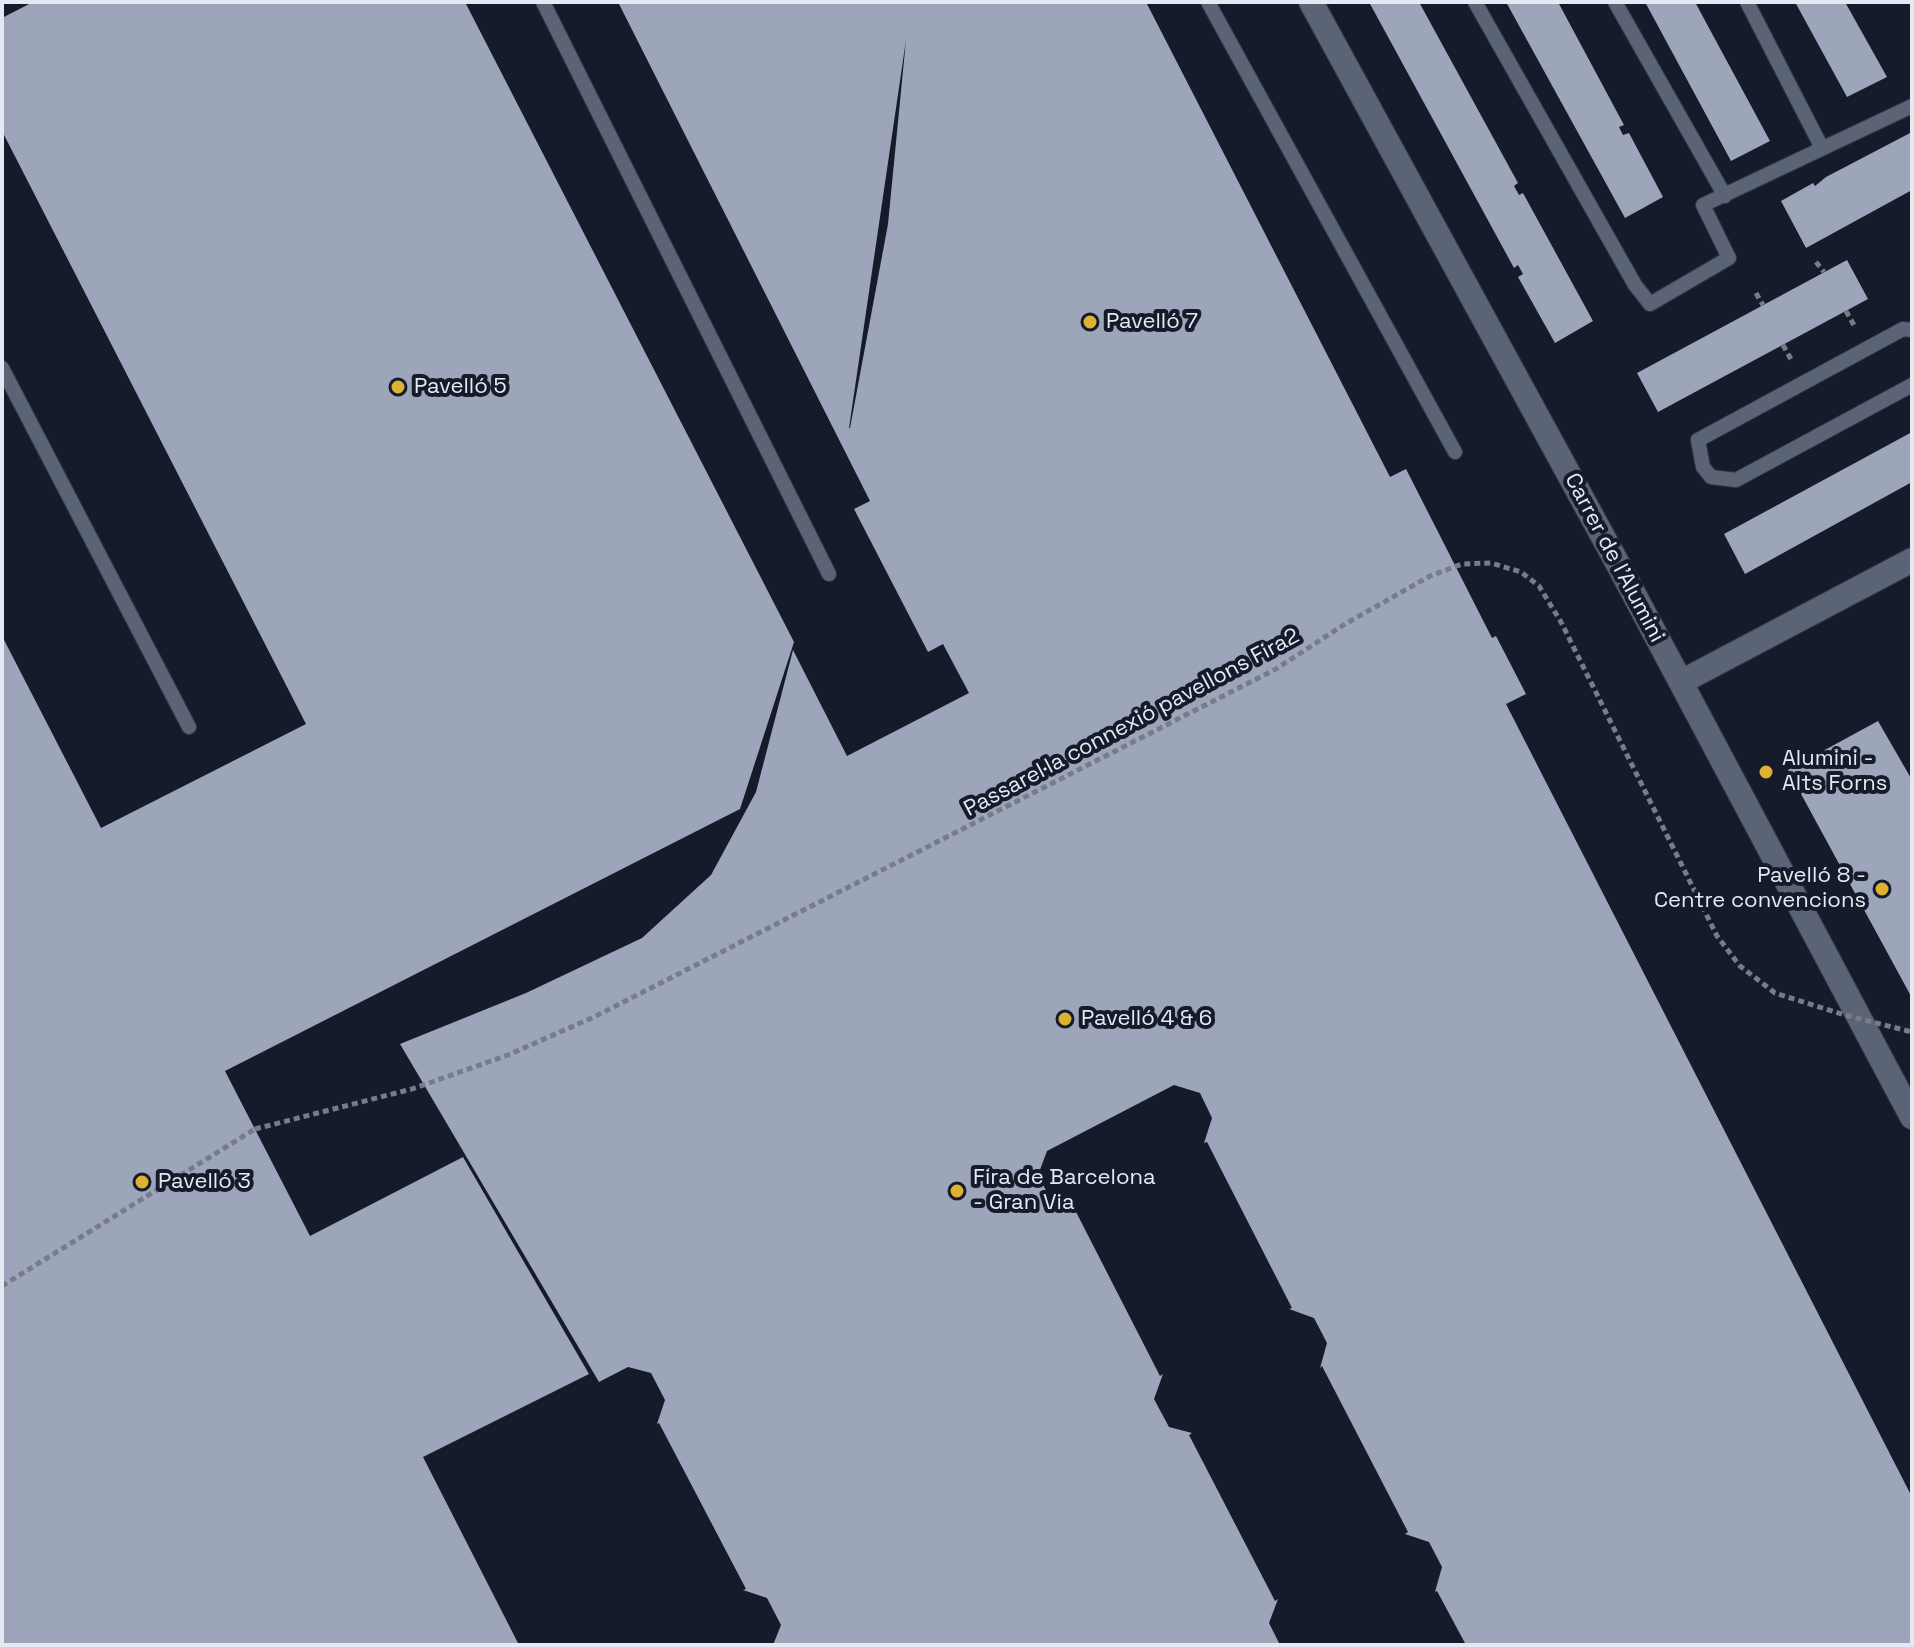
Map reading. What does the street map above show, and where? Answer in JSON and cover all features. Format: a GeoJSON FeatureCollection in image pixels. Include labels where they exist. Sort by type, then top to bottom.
{"type":"FeatureCollection","features":[{"type":"Feature","properties":{"kind":"street","name":"Carrer de l'Alumini"},"geometry":{"type":"LineString","coordinates":[[1311,2],[1681,682],[1912,1117]]}},
{"type":"Feature","properties":{"kind":"street"},"geometry":{"type":"LineString","coordinates":[[1681,682],[1912,560]]}},
{"type":"Feature","properties":{"kind":"lane"},"geometry":{"type":"LineString","coordinates":[[543,2],[829,574]]}},
{"type":"Feature","properties":{"kind":"lane"},"geometry":{"type":"LineString","coordinates":[[1208,2],[1455,452]]}},
{"type":"Feature","properties":{"kind":"lane"},"geometry":{"type":"LineString","coordinates":[[1475,2],[1635,285],[1650,304],[1729,258],[1703,205],[1912,106]]}},
{"type":"Feature","properties":{"kind":"lane"},"geometry":{"type":"LineString","coordinates":[[1615,2],[1725,196]]}},
{"type":"Feature","properties":{"kind":"lane"},"geometry":{"type":"LineString","coordinates":[[1747,2],[1822,148]]}},
{"type":"Feature","properties":{"kind":"lane"},"geometry":{"type":"LineString","coordinates":[[1912,330],[1903,329],[1698,440],[1703,467],[1711,477],[1736,480],[1912,385]]}},
{"type":"Feature","properties":{"kind":"lane"},"geometry":{"type":"LineString","coordinates":[[2,368],[189,727]]}},
{"type":"Feature","properties":{"kind":"path"},"geometry":{"type":"LineString","coordinates":[[1816,262],[1824,272]]}},
{"type":"Feature","properties":{"kind":"path"},"geometry":{"type":"LineString","coordinates":[[1756,293],[1763,305]]}},
{"type":"Feature","properties":{"kind":"path"},"geometry":{"type":"LineString","coordinates":[[1846,311],[1860,335]]}},
{"type":"Feature","properties":{"kind":"path"},"geometry":{"type":"LineString","coordinates":[[1783,345],[1796,369]]}},
{"type":"Feature","properties":{"kind":"path","name":"Passarel·la connexió pavellons Fira2"},"geometry":{"type":"LineString","coordinates":[[2,1286],[255,1129],[412,1089],[508,1055],[594,1017],[1276,669],[1345,624],[1430,576],[1462,564],[1491,563],[1506,567],[1521,572],[1539,586],[1561,622],[1717,936],[1740,966],[1775,993],[1912,1032]]}},
{"type":"Feature","properties":{"kind":"building"},"geometry":{"type":"Polygon","coordinates":[[[33,2],[465,2],[794,642],[740,809],[225,1071],[310,1236],[463,1157],[589,1374],[423,1457],[519,1645],[2,1645],[2,636],[101,828],[306,724],[2,131],[2,18],[33,2]]]}},
{"type":"Feature","properties":{"kind":"building","name":"Pavelló 4 & 6"},"geometry":{"type":"Polygon","coordinates":[[[618,2],[1146,2],[1390,477],[1406,469],[1492,638],[1496,636],[1526,694],[1506,704],[1912,1497],[1912,1645],[1466,1645],[1435,1592],[1442,1567],[1429,1542],[1405,1534],[1408,1532],[1322,1366],[1320,1368],[1327,1343],[1314,1318],[1289,1309],[1292,1308],[1207,1142],[1204,1143],[1212,1118],[1200,1093],[1174,1085],[1047,1151],[1038,1175],[1051,1200],[1074,1208],[1160,1376],[1163,1374],[1154,1399],[1169,1427],[1192,1433],[1189,1435],[1275,1601],[1278,1599],[1269,1623],[1280,1645],[773,1645],[781,1625],[767,1598],[743,1590],[746,1589],[657,1424],[665,1400],[651,1373],[628,1367],[599,1382],[400,1044],[526,993],[642,938],[711,875],[756,792],[793,650],[847,756],[969,693],[943,644],[928,652],[854,509],[870,501],[618,2]],[[906,40],[849,428],[850,428],[888,224],[906,40]]]}},
{"type":"Feature","properties":{"kind":"building"},"geometry":{"type":"Polygon","coordinates":[[[1369,2],[1419,2],[1518,183],[1514,186],[1519,195],[1523,193],[1593,321],[1555,343],[1518,277],[1523,274],[1518,265],[1514,268],[1369,2]]]}},
{"type":"Feature","properties":{"kind":"building"},"geometry":{"type":"Polygon","coordinates":[[[1506,2],[1558,2],[1624,125],[1619,127],[1623,135],[1629,133],[1663,197],[1625,218],[1506,2]]]}},
{"type":"Feature","properties":{"kind":"building"},"geometry":{"type":"Polygon","coordinates":[[[1645,2],[1695,2],[1770,141],[1731,161],[1645,2]]]}},
{"type":"Feature","properties":{"kind":"building"},"geometry":{"type":"Polygon","coordinates":[[[1795,2],[1845,2],[1887,77],[1847,97],[1795,2]]]}},
{"type":"Feature","properties":{"kind":"building"},"geometry":{"type":"Polygon","coordinates":[[[1912,132],[1912,190],[1806,248],[1781,201],[1813,183],[1815,186],[1826,177],[1912,132]]]}},
{"type":"Feature","properties":{"kind":"building"},"geometry":{"type":"Polygon","coordinates":[[[1847,260],[1868,299],[1658,412],[1637,373],[1847,260]]]}},
{"type":"Feature","properties":{"kind":"building"},"geometry":{"type":"Polygon","coordinates":[[[1912,432],[1912,482],[1745,574],[1724,534],[1912,432]]]}},
{"type":"Feature","properties":{"kind":"building","name":"Pavelló 8 - Centre convencions"},"geometry":{"type":"Polygon","coordinates":[[[1878,721],[1912,780],[1912,998],[1788,770],[1878,721]]]}},
{"type":"Feature","properties":{"kind":"place","name":"Pavelló 7"},"geometry":{"type":"Point","coordinates":[1090,322]}},
{"type":"Feature","properties":{"kind":"place","name":"Pavelló 5"},"geometry":{"type":"Point","coordinates":[398,387]}},
{"type":"Feature","properties":{"kind":"place","name":"Alumini - Alts Forns"},"geometry":{"type":"Point","coordinates":[1766,772]}},
{"type":"Feature","properties":{"kind":"place","name":"Pavelló 8 - Centre convencions"},"geometry":{"type":"Point","coordinates":[1882,889]}},
{"type":"Feature","properties":{"kind":"place","name":"Pavelló 4 & 6"},"geometry":{"type":"Point","coordinates":[1065,1019]}},
{"type":"Feature","properties":{"kind":"place","name":"Pavelló 3"},"geometry":{"type":"Point","coordinates":[142,1182]}},
{"type":"Feature","properties":{"kind":"place","name":"Fira de Barcelona - Gran Via"},"geometry":{"type":"Point","coordinates":[957,1191]}}]}
